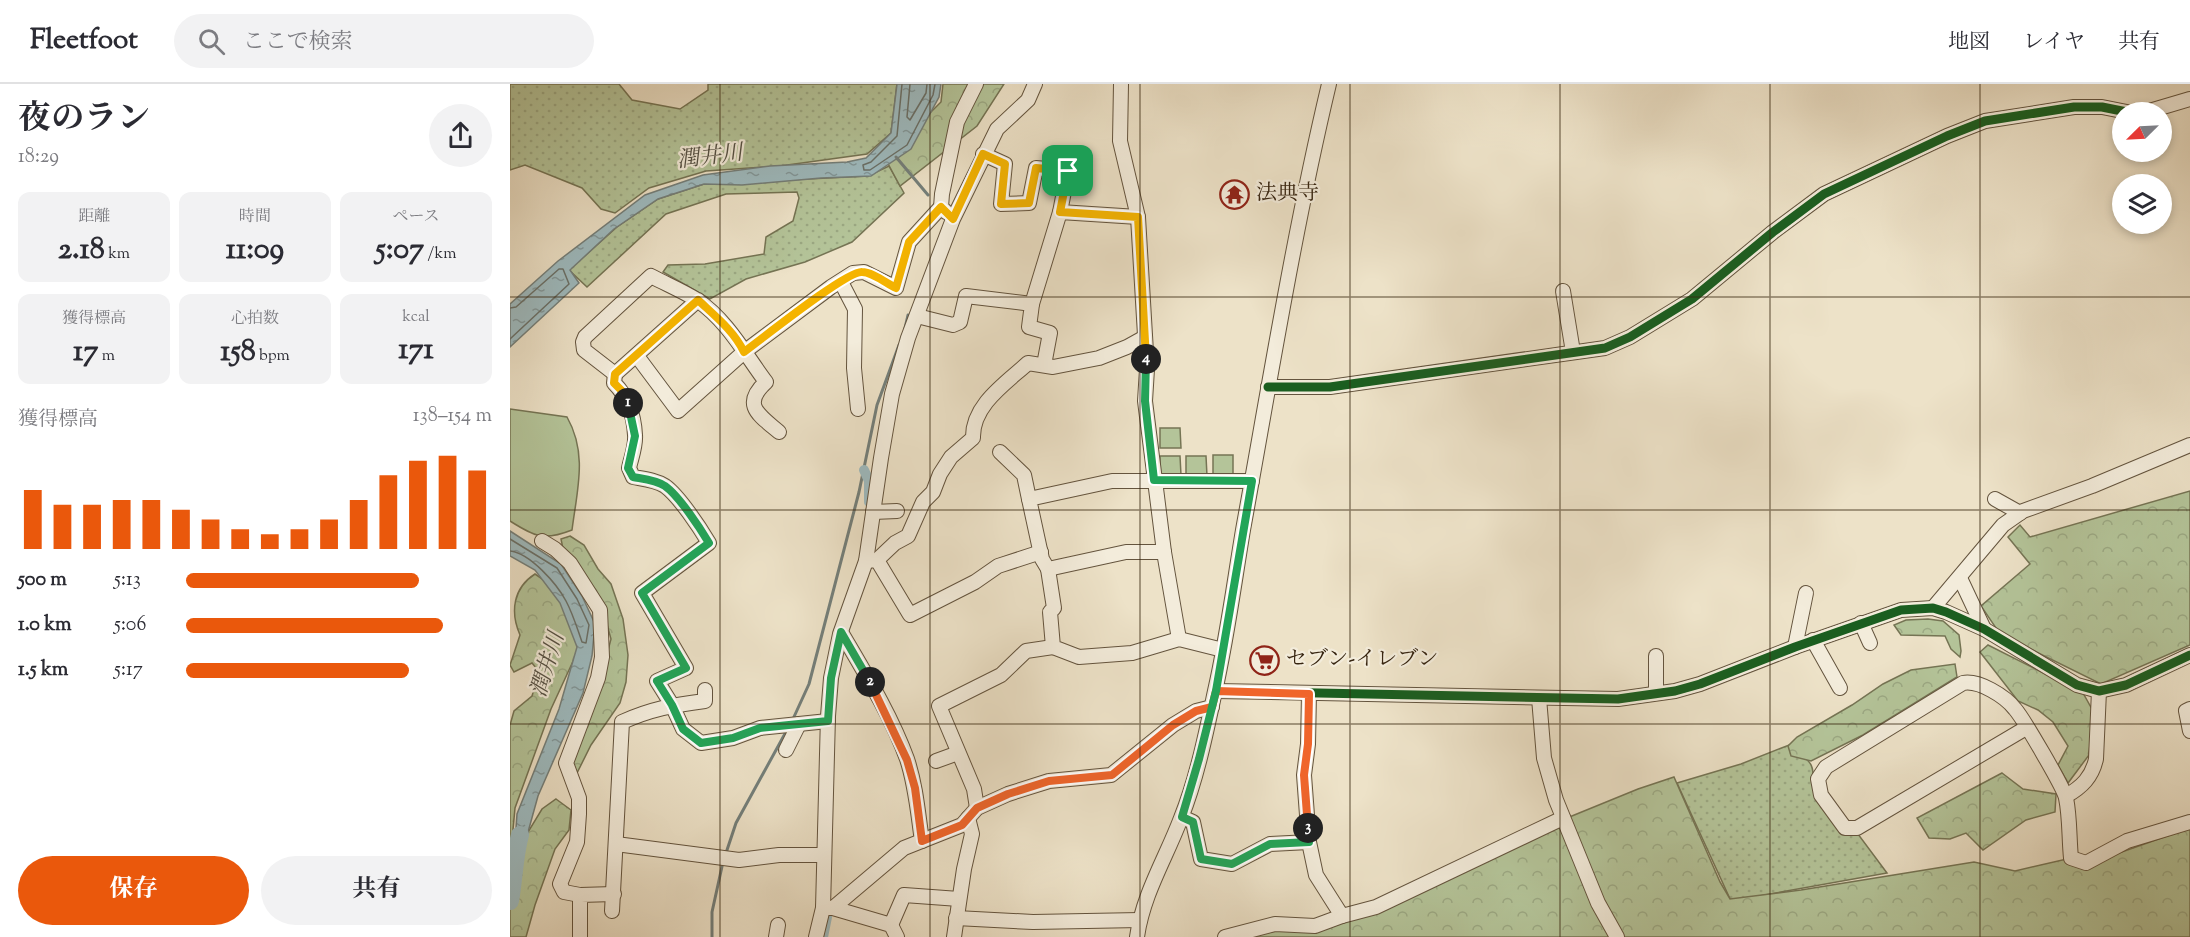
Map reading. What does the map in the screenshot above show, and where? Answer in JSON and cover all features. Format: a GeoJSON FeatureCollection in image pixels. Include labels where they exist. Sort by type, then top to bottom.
{"type":"FeatureCollection","features":[{"type":"Feature","properties":{"kind":"street"},"geometry":{"type":"LineString","coordinates":[[637,356],[678,411],[744,352],[853,273],[864,272],[896,288],[909,242],[941,207],[957,122],[976,84]]}},
{"type":"Feature","properties":{"kind":"street"},"geometry":{"type":"LineString","coordinates":[[816,937],[828,908],[824,855],[831,678],[841,632],[872,560],[873,512],[892,394],[908,338],[953,219],[997,129],[1028,100],[1035,84]]}},
{"type":"Feature","properties":{"kind":"street"},"geometry":{"type":"LineString","coordinates":[[1137,937],[1149,891],[1182,817],[1216,691],[1268,387],[1329,84]]}},
{"type":"Feature","properties":{"kind":"street"},"geometry":{"type":"LineString","coordinates":[[1117,85],[1120,141],[1138,217],[1147,369],[1145,401],[1164,552],[1179,639]]}},
{"type":"Feature","properties":{"kind":"street"},"geometry":{"type":"LineString","coordinates":[[2172,104],[2190,99]]}},
{"type":"Feature","properties":{"kind":"street"},"geometry":{"type":"LineString","coordinates":[[1268,387],[1330,387],[1605,348],[1630,337],[1711,286],[1773,232],[1824,194],[1947,136],[1984,121],[2074,107],[2112,109]]}},
{"type":"Feature","properties":{"kind":"street"},"geometry":{"type":"LineString","coordinates":[[983,154],[1005,164],[1001,204],[1029,203],[1036,168],[1068,171],[1060,212],[1032,304],[1029,327],[1050,333],[1044,365]]}},
{"type":"Feature","properties":{"kind":"street"},"geometry":{"type":"LineString","coordinates":[[941,207],[953,219]]}},
{"type":"Feature","properties":{"kind":"street"},"geometry":{"type":"LineString","coordinates":[[1060,212],[1138,217]]}},
{"type":"Feature","properties":{"kind":"street"},"geometry":{"type":"LineString","coordinates":[[615,374],[584,350],[583,342],[585,337],[651,276],[698,300],[721,321],[740,344],[766,382],[756,391],[753,402],[756,411],[779,432]]}},
{"type":"Feature","properties":{"kind":"street"},"geometry":{"type":"LineString","coordinates":[[841,282],[855,309],[854,368],[858,409]]}},
{"type":"Feature","properties":{"kind":"street"},"geometry":{"type":"LineString","coordinates":[[1563,291],[1573,352]]}},
{"type":"Feature","properties":{"kind":"street"},"geometry":{"type":"LineString","coordinates":[[917,316],[953,324],[960,322],[966,296],[1032,304]]}},
{"type":"Feature","properties":{"kind":"street"},"geometry":{"type":"LineString","coordinates":[[698,300],[615,374],[614,383],[624,393],[630,407],[635,436],[628,468],[633,477],[653,480],[666,486],[697,523],[709,543],[642,593],[686,668],[657,681],[683,729],[701,743],[733,738],[760,728],[828,721]]}},
{"type":"Feature","properties":{"kind":"street"},"geometry":{"type":"LineString","coordinates":[[872,560],[908,536],[923,502],[933,492],[940,474],[951,457],[974,438],[973,425],[987,401],[1028,363],[1053,367],[1100,358],[1145,337]]}},
{"type":"Feature","properties":{"kind":"street"},"geometry":{"type":"LineString","coordinates":[[1933,608],[2003,525],[2020,513],[2190,445]]}},
{"type":"Feature","properties":{"kind":"street"},"geometry":{"type":"LineString","coordinates":[[1000,452],[1024,475],[1042,559],[1048,569],[1054,608],[1050,612],[1053,647]]}},
{"type":"Feature","properties":{"kind":"street"},"geometry":{"type":"LineString","coordinates":[[1029,499],[1112,481],[1252,481]]}},
{"type":"Feature","properties":{"kind":"street"},"geometry":{"type":"LineString","coordinates":[[1995,499],[2020,513]]}},
{"type":"Feature","properties":{"kind":"street"},"geometry":{"type":"LineString","coordinates":[[873,512],[897,510]]}},
{"type":"Feature","properties":{"kind":"street"},"geometry":{"type":"LineString","coordinates":[[542,541],[570,563],[600,610],[602,657],[598,678],[566,763],[579,798],[579,814],[577,842],[560,884],[564,892],[580,895],[614,894]]}},
{"type":"Feature","properties":{"kind":"street"},"geometry":{"type":"LineString","coordinates":[[872,560],[910,615],[975,582],[998,566],[1041,552]]}},
{"type":"Feature","properties":{"kind":"street"},"geometry":{"type":"LineString","coordinates":[[1048,569],[1126,552],[1164,552]]}},
{"type":"Feature","properties":{"kind":"street"},"geometry":{"type":"LineString","coordinates":[[1960,578],[1984,629]]}},
{"type":"Feature","properties":{"kind":"street"},"geometry":{"type":"LineString","coordinates":[[1794,647],[1806,593]]}},
{"type":"Feature","properties":{"kind":"street"},"geometry":{"type":"LineString","coordinates":[[1216,691],[1618,699],[1700,684],[1794,647],[1901,609],[1933,608],[1946,612],[1984,629],[2077,685],[2099,691],[2126,685],[2190,655]]}},
{"type":"Feature","properties":{"kind":"street"},"geometry":{"type":"LineString","coordinates":[[1861,623],[1870,643]]}},
{"type":"Feature","properties":{"kind":"street"},"geometry":{"type":"LineString","coordinates":[[841,632],[884,709],[907,760],[915,788],[922,841]]}},
{"type":"Feature","properties":{"kind":"street"},"geometry":{"type":"LineString","coordinates":[[954,937],[972,834],[974,789],[939,706],[1001,675],[1026,651],[1053,647],[1079,657],[1131,653],[1179,639],[1223,650]]}},
{"type":"Feature","properties":{"kind":"street"},"geometry":{"type":"LineString","coordinates":[[1813,640],[1839,688]]}},
{"type":"Feature","properties":{"kind":"street"},"geometry":{"type":"LineString","coordinates":[[1656,656],[1656,693]]}},
{"type":"Feature","properties":{"kind":"street"},"geometry":{"type":"LineString","coordinates":[[2026,728],[1857,828],[1845,828],[1821,795],[1818,779],[1826,767],[1963,683],[1970,682],[1987,688],[2015,708],[2066,796],[2071,858],[2086,863],[2127,841],[2190,822]]}},
{"type":"Feature","properties":{"kind":"street"},"geometry":{"type":"LineString","coordinates":[[612,911],[622,722],[647,711],[705,701],[705,690]]}},
{"type":"Feature","properties":{"kind":"street"},"geometry":{"type":"LineString","coordinates":[[2066,796],[2081,788],[2094,768],[2099,691]]}},
{"type":"Feature","properties":{"kind":"street"},"geometry":{"type":"LineString","coordinates":[[1309,694],[1308,744],[1304,775],[1309,842],[1316,875],[1342,916]]}},
{"type":"Feature","properties":{"kind":"street"},"geometry":{"type":"LineString","coordinates":[[1539,698],[1544,758],[1556,800],[1598,903],[1617,937]]}},
{"type":"Feature","properties":{"kind":"street"},"geometry":{"type":"LineString","coordinates":[[828,908],[904,848],[962,825],[972,813],[1008,794],[1049,781],[1112,775],[1173,725],[1196,711],[1212,707]]}},
{"type":"Feature","properties":{"kind":"street"},"geometry":{"type":"LineString","coordinates":[[2190,709],[2186,711],[2190,731]]}},
{"type":"Feature","properties":{"kind":"street"},"geometry":{"type":"LineString","coordinates":[[786,750],[792,725]]}},
{"type":"Feature","properties":{"kind":"street"},"geometry":{"type":"LineString","coordinates":[[936,761],[958,753]]}},
{"type":"Feature","properties":{"kind":"street"},"geometry":{"type":"LineString","coordinates":[[1182,817],[1193,822],[1201,859],[1232,864],[1270,844],[1309,842]]}},
{"type":"Feature","properties":{"kind":"street"},"geometry":{"type":"LineString","coordinates":[[1225,937],[1275,924],[1315,926],[1376,907],[1563,818]]}},
{"type":"Feature","properties":{"kind":"street"},"geometry":{"type":"LineString","coordinates":[[616,844],[738,860],[779,855],[824,855]]}},
{"type":"Feature","properties":{"kind":"street"},"geometry":{"type":"LineString","coordinates":[[580,895],[580,937]]}},
{"type":"Feature","properties":{"kind":"street"},"geometry":{"type":"LineString","coordinates":[[828,908],[894,931],[904,895],[959,899]]}},
{"type":"Feature","properties":{"kind":"street"},"geometry":{"type":"LineString","coordinates":[[956,918],[1032,922],[1140,920]]}},
{"type":"Feature","properties":{"kind":"green space"},"geometry":{"type":"Polygon","coordinates":[[[510,84],[619,84],[632,100],[680,109],[708,90],[708,84],[897,84],[891,133],[867,154],[780,166],[706,171],[649,188],[615,213],[601,209],[582,188],[525,165],[510,170],[510,84]]]}},
{"type":"Feature","properties":{"kind":"green space"},"geometry":{"type":"Polygon","coordinates":[[[943,84],[1004,84],[977,126],[900,186],[885,158],[941,102],[943,84]]]}},
{"type":"Feature","properties":{"kind":"green space"},"geometry":{"type":"Polygon","coordinates":[[[889,166],[904,193],[852,242],[805,262],[746,279],[710,299],[663,272],[668,265],[705,264],[764,254],[766,237],[793,221],[799,198],[797,192],[726,194],[666,214],[587,287],[569,270],[617,227],[658,199],[704,184],[868,176],[889,166]]]}},
{"type":"Feature","properties":{"kind":"green space"},"geometry":{"type":"Polygon","coordinates":[[[510,409],[567,417],[573,431],[579,458],[572,530],[540,536],[510,521],[510,409]]]}},
{"type":"Feature","properties":{"kind":"green space"},"geometry":{"type":"Polygon","coordinates":[[[1160,428],[1180,428],[1181,448],[1160,448],[1160,428]]]}},
{"type":"Feature","properties":{"kind":"green space"},"geometry":{"type":"Polygon","coordinates":[[[1213,455],[1233,455],[1233,474],[1213,475],[1213,455]]]}},
{"type":"Feature","properties":{"kind":"green space"},"geometry":{"type":"Polygon","coordinates":[[[1160,456],[1180,456],[1181,475],[1160,476],[1160,456]]]}},
{"type":"Feature","properties":{"kind":"green space"},"geometry":{"type":"Polygon","coordinates":[[[1186,456],[1206,456],[1207,476],[1186,476],[1186,456]]]}},
{"type":"Feature","properties":{"kind":"green space"},"geometry":{"type":"Polygon","coordinates":[[[2190,491],[2190,645],[2101,684],[2000,634],[1981,606],[2030,564],[2008,537],[2020,525],[2030,537],[2190,491]]]}},
{"type":"Feature","properties":{"kind":"green space"},"geometry":{"type":"Polygon","coordinates":[[[570,536],[584,545],[598,569],[611,584],[623,619],[628,655],[626,682],[620,703],[591,745],[577,773],[565,767],[600,681],[611,639],[600,599],[563,549],[561,539],[570,536]]]}},
{"type":"Feature","properties":{"kind":"green space"},"geometry":{"type":"Polygon","coordinates":[[[535,574],[553,588],[565,605],[581,644],[551,709],[515,808],[510,862],[510,725],[514,711],[532,696],[537,669],[532,663],[514,672],[510,665],[520,635],[515,618],[518,593],[535,574]]]}},
{"type":"Feature","properties":{"kind":"green space"},"geometry":{"type":"Polygon","coordinates":[[[1906,620],[1943,621],[1959,635],[1960,657],[1951,649],[1945,636],[1901,635],[1894,625],[1906,620]]]}},
{"type":"Feature","properties":{"kind":"green space"},"geometry":{"type":"Polygon","coordinates":[[[1988,645],[2083,693],[2093,711],[2089,755],[2068,783],[2058,765],[2068,746],[2053,722],[2038,710],[2018,701],[1980,652],[1988,645]]]}},
{"type":"Feature","properties":{"kind":"green space"},"geometry":{"type":"Polygon","coordinates":[[[1955,664],[1957,677],[1863,735],[1811,761],[1791,756],[1788,746],[1797,737],[1883,684],[1911,670],[1955,664]]]}},
{"type":"Feature","properties":{"kind":"green space"},"geometry":{"type":"Polygon","coordinates":[[[1789,745],[1810,762],[1813,772],[1813,789],[1851,831],[1858,834],[1887,873],[1731,901],[1677,783],[1741,764],[1789,745]]]}},
{"type":"Feature","properties":{"kind":"green space"},"geometry":{"type":"Polygon","coordinates":[[[2002,773],[2023,789],[2056,794],[2055,812],[2026,820],[1983,850],[1966,833],[1950,839],[1929,838],[1917,818],[2002,773]]]}},
{"type":"Feature","properties":{"kind":"green space"},"geometry":{"type":"Polygon","coordinates":[[[1674,777],[1720,882],[1730,899],[1974,862],[2015,871],[2071,858],[2085,865],[2190,828],[2190,937],[1246,937],[1264,931],[1332,925],[1540,829],[1638,789],[1674,777]]]}},
{"type":"Feature","properties":{"kind":"green space"},"geometry":{"type":"Polygon","coordinates":[[[556,799],[571,810],[569,830],[555,849],[526,937],[510,937],[510,904],[528,832],[542,809],[556,799]]]}},
{"type":"Feature","properties":{"kind":"water"},"geometry":{"type":"Polygon","coordinates":[[[897,84],[941,84],[939,97],[911,149],[871,176],[742,185],[704,184],[658,199],[614,229],[570,270],[579,283],[510,347],[510,304],[558,261],[645,195],[703,175],[770,166],[847,162],[866,158],[891,133],[897,84]]]}},
{"type":"Feature","properties":{"kind":"water"},"geometry":{"type":"Polygon","coordinates":[[[510,531],[561,564],[582,596],[595,624],[592,656],[583,693],[538,796],[520,861],[514,857],[517,814],[559,709],[577,647],[560,603],[535,570],[510,556],[510,531]]]}},
{"type":"Feature","properties":{"kind":"waterway"},"geometry":{"type":"LineString","coordinates":[[896,157],[928,195]]}},
{"type":"Feature","properties":{"kind":"waterway"},"geometry":{"type":"LineString","coordinates":[[905,328],[908,315]]}},
{"type":"Feature","properties":{"kind":"waterway"},"geometry":{"type":"LineString","coordinates":[[793,719],[809,684],[859,492],[877,405],[899,345]]}},
{"type":"Feature","properties":{"kind":"waterway"},"geometry":{"type":"LineString","coordinates":[[864,470],[869,481],[869,502]]}},
{"type":"Feature","properties":{"kind":"waterway"},"geometry":{"type":"LineString","coordinates":[[726,853],[736,823],[787,730]]}},
{"type":"Feature","properties":{"kind":"waterway","name":"潤井川"},"geometry":{"type":"LineString","coordinates":[[510,901],[520,835]]}},
{"type":"Feature","properties":{"kind":"waterway"},"geometry":{"type":"LineString","coordinates":[[712,937],[712,912],[723,862]]}},
{"type":"Feature","properties":{"kind":"waterway"},"geometry":{"type":"LineString","coordinates":[[823,937],[827,917]]}},
{"type":"Feature","properties":{"kind":"cycle path"},"geometry":{"type":"LineString","coordinates":[[1268,387],[1330,387],[1605,348],[1630,337],[1692,299],[1773,232],[1824,194],[1947,136],[1985,121],[2074,107],[2112,109]]}},
{"type":"Feature","properties":{"kind":"cycle path"},"geometry":{"type":"LineString","coordinates":[[1216,691],[1618,699],[1675,691],[1700,684],[1795,647],[1901,610],[1933,608],[1984,629],[2077,685],[2099,691],[2126,685],[2190,655]]}},
{"type":"Feature","properties":{"kind":"place","name":"法典寺"},"geometry":{"type":"Point","coordinates":[1235,194]}},
{"type":"Feature","properties":{"kind":"place","name":"セブン-イレブン"},"geometry":{"type":"Point","coordinates":[1265,660]}},
{"type":"Feature","properties":{"kind":"route"},"geometry":{"type":"LineString","coordinates":[[1068,171],[1036,168],[1029,203],[1001,204],[1005,164],[983,154],[953,219],[941,207],[909,242],[896,288],[864,272],[853,273],[744,352],[721,321],[698,300],[615,374],[614,383],[624,393],[630,407],[635,436],[628,468],[633,477],[653,480],[666,486],[697,523],[709,543],[642,593],[686,668],[657,681],[683,729],[701,743],[733,738],[760,728],[828,721],[831,678],[841,632],[884,709],[907,760],[915,788],[922,841],[962,825],[977,808],[1008,794],[1049,781],[1112,775],[1173,725],[1196,711],[1212,707],[1216,691],[1309,694],[1308,744],[1304,775],[1309,842],[1270,844],[1232,864],[1201,859],[1193,822],[1182,817],[1199,759],[1216,691],[1252,481],[1154,480],[1145,401],[1147,369],[1138,217],[1060,212],[1068,171]]}}]}
